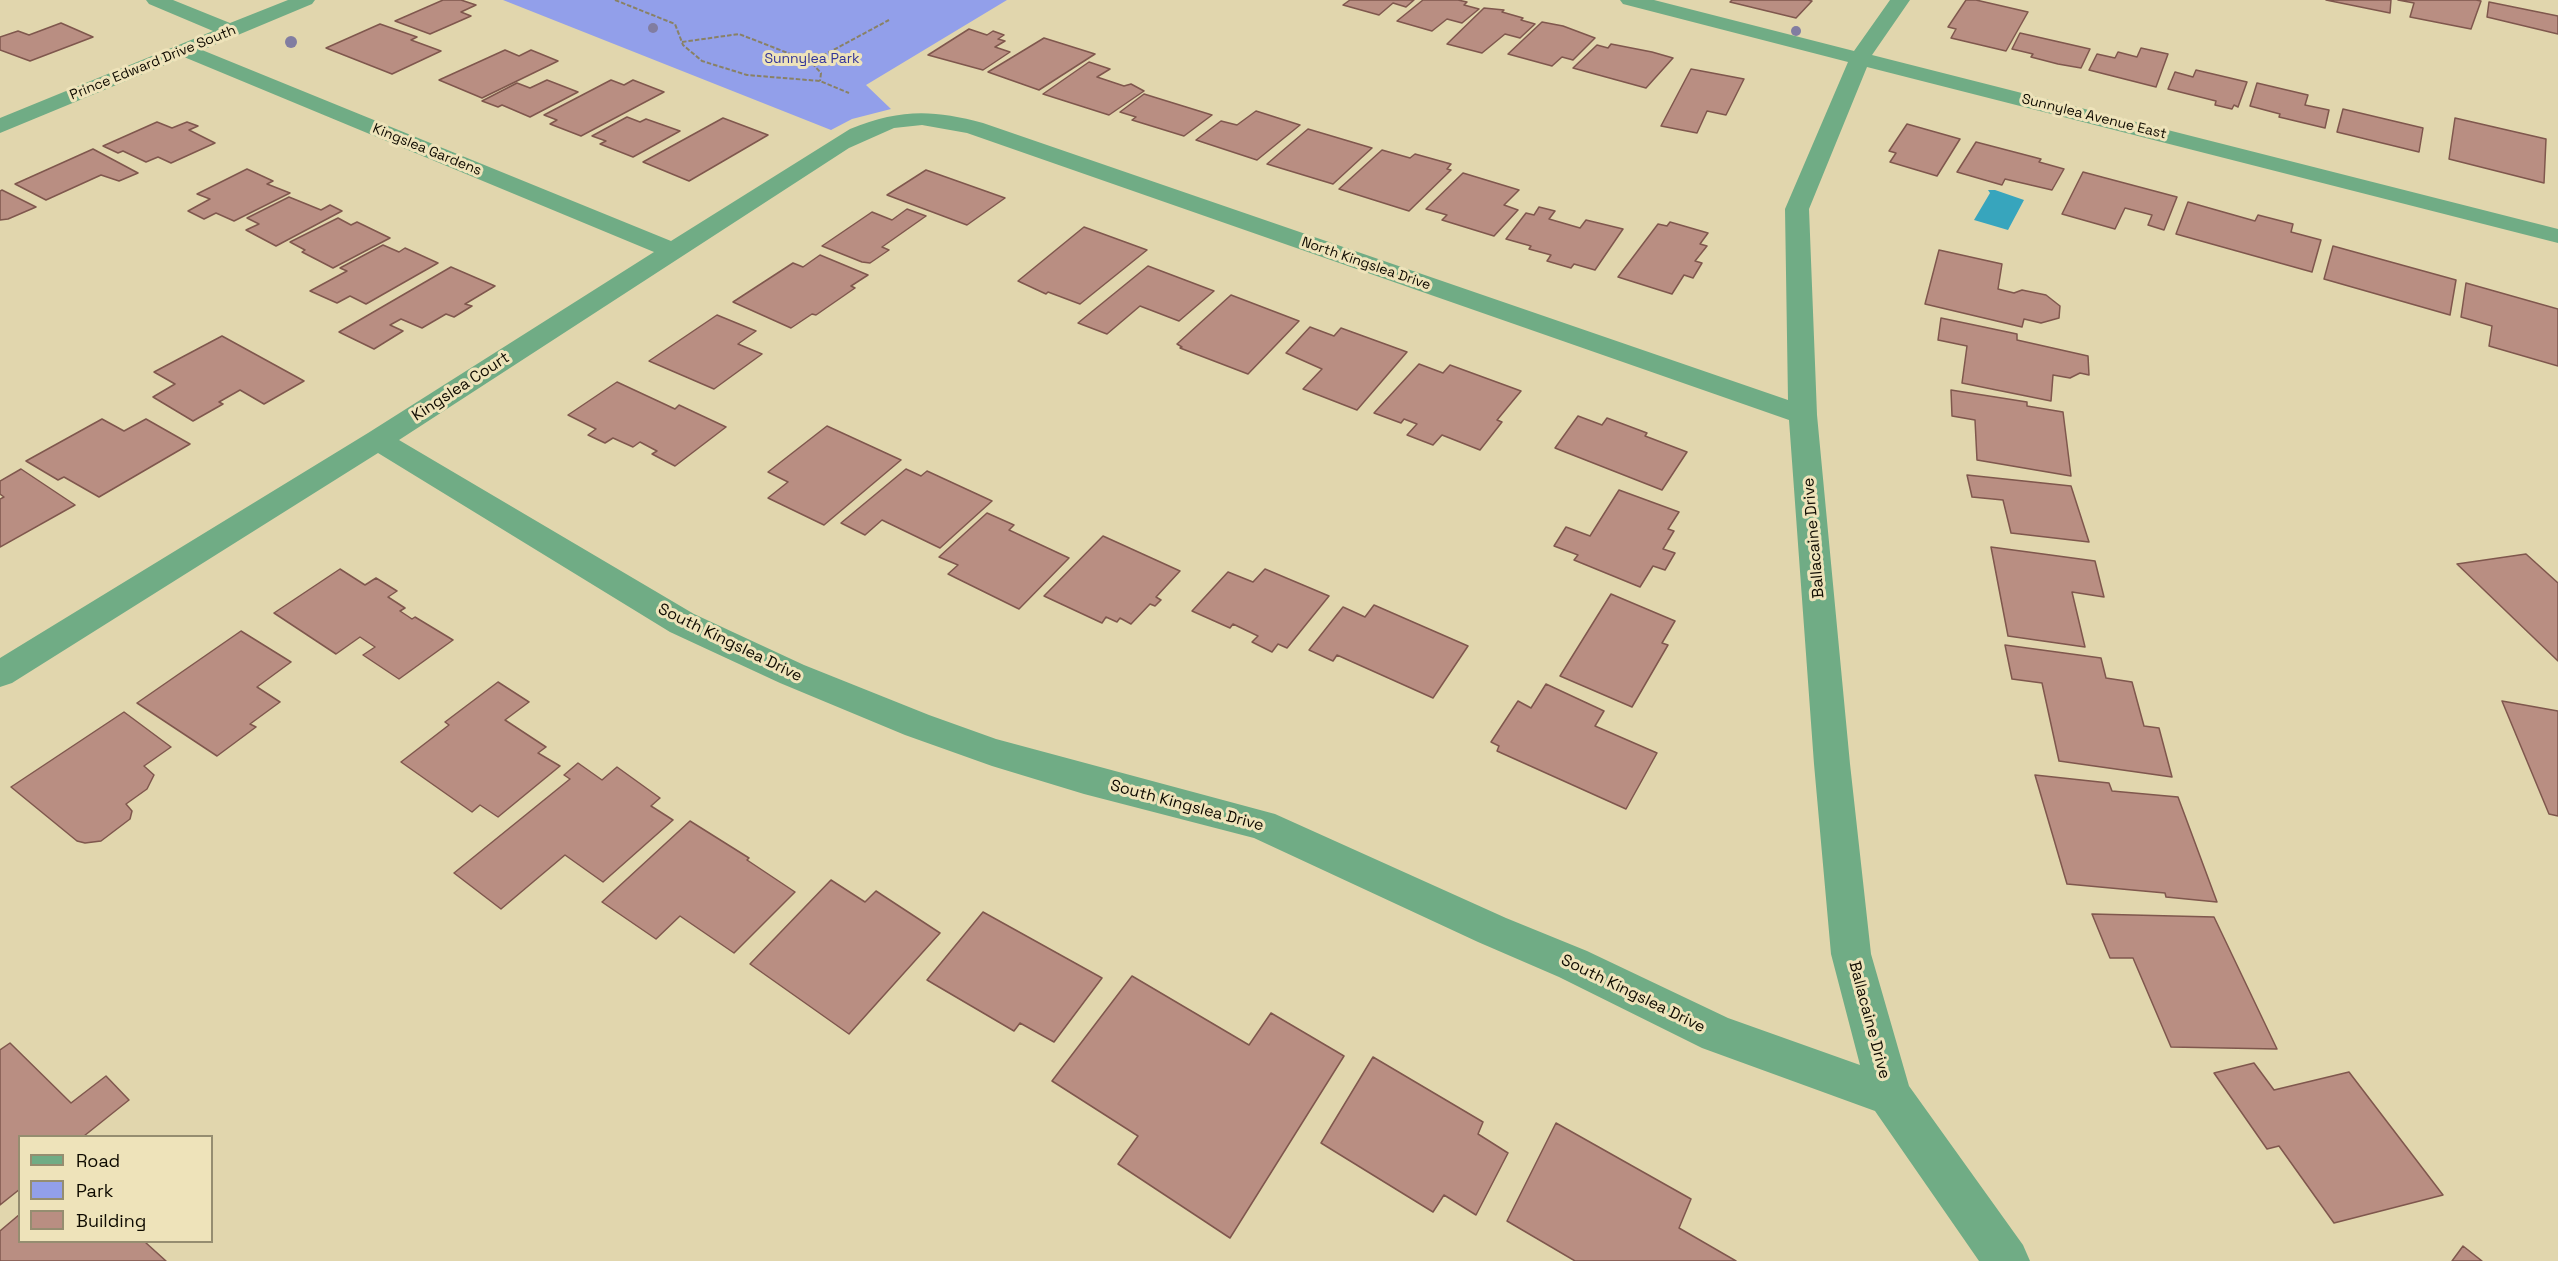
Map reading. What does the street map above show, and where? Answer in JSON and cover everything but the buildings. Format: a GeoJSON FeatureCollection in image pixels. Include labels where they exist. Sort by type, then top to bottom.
{"type":"FeatureCollection","features":[{"type":"Feature","properties":{"kind":"street"},"geometry":{"type":"LineString","coordinates":[[156,0],[231,31]]}},
{"type":"Feature","properties":{"kind":"street","name":"Prince Edward Drive South"},"geometry":{"type":"LineString","coordinates":[[0,126],[305,0]]}},
{"type":"Feature","properties":{"kind":"street","name":"Sunnylea Avenue East"},"geometry":{"type":"LineString","coordinates":[[1630,0],[2558,236]]}},
{"type":"Feature","properties":{"kind":"street","name":"Ballacaine Drive"},"geometry":{"type":"LineString","coordinates":[[1890,1096],[1851,954],[1831,753],[1803,415],[1797,209],[1860,57],[1900,0]]}},
{"type":"Feature","properties":{"kind":"street","name":"Kingslea Gardens"},"geometry":{"type":"LineString","coordinates":[[183,50],[671,250]]}},
{"type":"Feature","properties":{"kind":"street","name":"Kingslea Court"},"geometry":{"type":"LineString","coordinates":[[0,674],[378,440],[840,142],[878,125],[919,117]]}},
{"type":"Feature","properties":{"kind":"street","name":"North Kingslea Drive"},"geometry":{"type":"LineString","coordinates":[[919,117],[975,128],[1803,415]]}},
{"type":"Feature","properties":{"kind":"street","name":"South Kingslea Drive"},"geometry":{"type":"LineString","coordinates":[[378,440],[682,623],[792,674],[917,725],[992,752],[1084,779],[1262,825],[1492,930],[1573,964],[1717,1034],[1890,1096]]}},
{"type":"Feature","properties":{"kind":"street"},"geometry":{"type":"LineString","coordinates":[[1890,1096],[2007,1261]]}},
{"type":"Feature","properties":{"kind":"path"},"geometry":{"type":"LineString","coordinates":[[615,0],[675,24],[682,42],[693,55],[718,67],[747,75],[820,81],[919,117]]}},
{"type":"Feature","properties":{"kind":"path"},"geometry":{"type":"LineString","coordinates":[[811,62],[889,20]]}},
{"type":"Feature","properties":{"kind":"path"},"geometry":{"type":"LineString","coordinates":[[682,42],[739,34],[811,62],[821,73],[820,81]]}},
{"type":"Feature","properties":{"kind":"green space","name":"Sunnylea Park"},"geometry":{"type":"Polygon","coordinates":[[[503,0],[1007,0],[866,85],[891,109],[852,119],[831,130],[503,0]]]}},
{"type":"Feature","properties":{"kind":"shaded area"},"geometry":{"type":"Polygon","coordinates":[[[1988,190],[1995,190],[2024,200],[2008,230],[1974,220],[1990,193],[1988,190]]]}}]}
